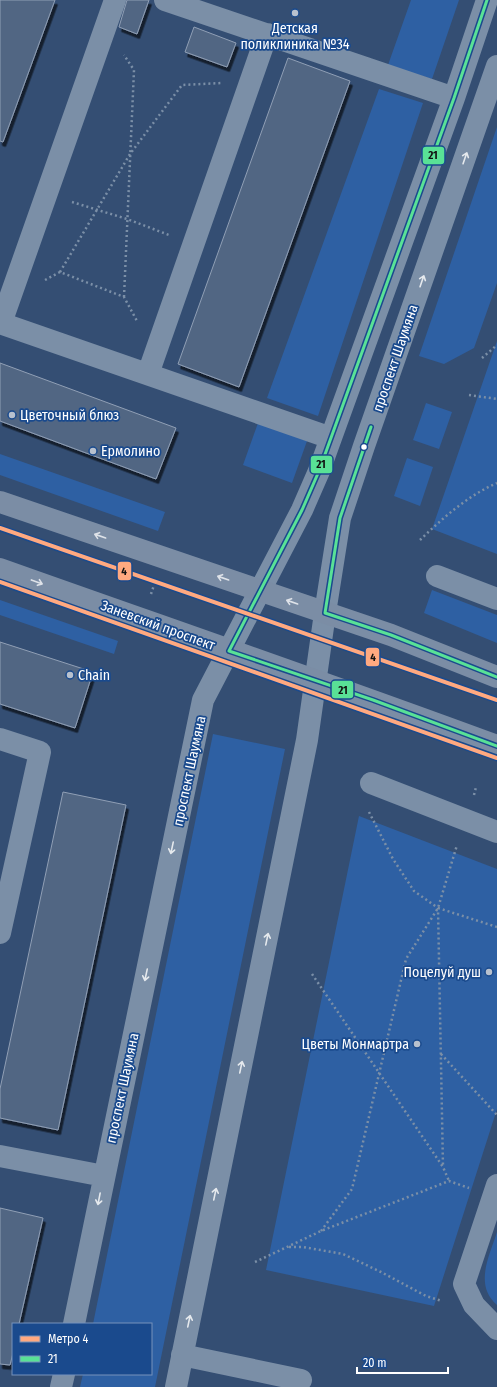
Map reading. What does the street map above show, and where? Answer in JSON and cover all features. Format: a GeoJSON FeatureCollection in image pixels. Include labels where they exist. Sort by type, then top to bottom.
{"type":"FeatureCollection","features":[{"type":"Feature","properties":{"kind":"main road"},"geometry":{"type":"LineString","coordinates":[[0,502],[391,636],[497,677]]}},
{"type":"Feature","properties":{"kind":"main road","name":"Заневский проспект"},"geometry":{"type":"LineString","coordinates":[[0,569],[497,746]]}},
{"type":"Feature","properties":{"kind":"street"},"geometry":{"type":"LineString","coordinates":[[115,0],[1,323],[331,438]]}},
{"type":"Feature","properties":{"kind":"street"},"geometry":{"type":"LineString","coordinates":[[166,0],[197,5],[267,34],[454,98]]}},
{"type":"Feature","properties":{"kind":"street","name":"проспект Шаумяна"},"geometry":{"type":"LineString","coordinates":[[74,1323],[203,700],[302,510],[331,438],[488,0]]}},
{"type":"Feature","properties":{"kind":"street"},"geometry":{"type":"LineString","coordinates":[[148,374],[267,34]]}},
{"type":"Feature","properties":{"kind":"street","name":"проспект Шаумяна"},"geometry":{"type":"LineString","coordinates":[[176,1387],[307,740],[340,518],[497,66]]}},
{"type":"Feature","properties":{"kind":"street"},"geometry":{"type":"LineString","coordinates":[[437,576],[497,599]]}},
{"type":"Feature","properties":{"kind":"street"},"geometry":{"type":"LineString","coordinates":[[0,739],[40,752],[0,933]]}},
{"type":"Feature","properties":{"kind":"street"},"geometry":{"type":"LineString","coordinates":[[371,783],[497,832]]}},
{"type":"Feature","properties":{"kind":"street"},"geometry":{"type":"LineString","coordinates":[[0,1156],[104,1176]]}},
{"type":"Feature","properties":{"kind":"street"},"geometry":{"type":"LineString","coordinates":[[495,1190],[464,1284],[474,1305],[497,1329]]}},
{"type":"Feature","properties":{"kind":"street"},"geometry":{"type":"LineString","coordinates":[[182,1355],[301,1380]]}},
{"type":"Feature","properties":{"kind":"street"},"geometry":{"type":"LineString","coordinates":[[62,1387],[64,1375]]}},
{"type":"Feature","properties":{"kind":"path"},"geometry":{"type":"LineString","coordinates":[[105,27],[134,70],[124,297],[155,353]]}},
{"type":"Feature","properties":{"kind":"path"},"geometry":{"type":"LineString","coordinates":[[10,296],[60,272],[130,154],[182,85],[250,81]]}},
{"type":"Feature","properties":{"kind":"path"},"geometry":{"type":"LineString","coordinates":[[97,210],[127,219],[194,244]]}},
{"type":"Feature","properties":{"kind":"path"},"geometry":{"type":"LineString","coordinates":[[60,272],[124,297]]}},
{"type":"Feature","properties":{"kind":"path"},"geometry":{"type":"LineString","coordinates":[[482,358],[497,345]]}},
{"type":"Feature","properties":{"kind":"path"},"geometry":{"type":"LineString","coordinates":[[469,395],[497,399]]}},
{"type":"Feature","properties":{"kind":"path"},"geometry":{"type":"LineString","coordinates":[[420,540],[450,512],[481,490],[497,483]]}},
{"type":"Feature","properties":{"kind":"path"},"geometry":{"type":"LineString","coordinates":[[149,597],[154,585]]}},
{"type":"Feature","properties":{"kind":"path"},"geometry":{"type":"LineString","coordinates":[[321,1231],[352,1189],[406,960],[438,908],[476,787]]}},
{"type":"Feature","properties":{"kind":"path"},"geometry":{"type":"LineString","coordinates":[[368,810],[394,859],[414,890],[438,908],[497,927]]}},
{"type":"Feature","properties":{"kind":"path"},"geometry":{"type":"LineString","coordinates":[[438,908],[443,1167]]}},
{"type":"Feature","properties":{"kind":"path"},"geometry":{"type":"LineString","coordinates":[[312,974],[443,1167],[449,1181]]}},
{"type":"Feature","properties":{"kind":"path"},"geometry":{"type":"LineString","coordinates":[[441,1053],[497,1115]]}},
{"type":"Feature","properties":{"kind":"path"},"geometry":{"type":"LineString","coordinates":[[255,1262],[321,1231],[449,1181],[495,1190]]}},
{"type":"Feature","properties":{"kind":"path"},"geometry":{"type":"LineString","coordinates":[[288,1247],[303,1247],[343,1254],[426,1296],[452,1305],[474,1305]]}},
{"type":"Feature","properties":{"kind":"shaded area"},"geometry":{"type":"Polygon","coordinates":[[[411,0],[459,0],[432,79],[388,65],[411,0]]]}},
{"type":"Feature","properties":{"kind":"shaded area"},"geometry":{"type":"Polygon","coordinates":[[[379,89],[423,103],[318,416],[267,398],[379,89]]]}},
{"type":"Feature","properties":{"kind":"shaded area"},"geometry":{"type":"Polygon","coordinates":[[[497,127],[497,283],[474,348],[444,364],[419,356],[497,127]]]}},
{"type":"Feature","properties":{"kind":"shaded area"},"geometry":{"type":"Polygon","coordinates":[[[497,341],[497,554],[432,529],[497,341]]]}},
{"type":"Feature","properties":{"kind":"shaded area"},"geometry":{"type":"Polygon","coordinates":[[[426,403],[452,412],[439,449],[413,440],[426,403]]]}},
{"type":"Feature","properties":{"kind":"shaded area"},"geometry":{"type":"Polygon","coordinates":[[[258,423],[307,441],[292,483],[243,465],[258,423]]]}},
{"type":"Feature","properties":{"kind":"shaded area"},"geometry":{"type":"Polygon","coordinates":[[[0,454],[165,512],[158,531],[0,475],[0,454]]]}},
{"type":"Feature","properties":{"kind":"shaded area"},"geometry":{"type":"Polygon","coordinates":[[[407,458],[433,467],[420,506],[394,496],[407,458]]]}},
{"type":"Feature","properties":{"kind":"shaded area"},"geometry":{"type":"Polygon","coordinates":[[[432,590],[497,615],[497,643],[424,613],[432,590]]]}},
{"type":"Feature","properties":{"kind":"shaded area"},"geometry":{"type":"Polygon","coordinates":[[[0,600],[118,641],[114,654],[0,615],[0,600]]]}},
{"type":"Feature","properties":{"kind":"shaded area"},"geometry":{"type":"Polygon","coordinates":[[[213,734],[285,749],[155,1387],[80,1387],[83,1375],[152,1375],[152,1323],[93,1323],[213,734]]]}},
{"type":"Feature","properties":{"kind":"shaded area"},"geometry":{"type":"Polygon","coordinates":[[[359,816],[497,869],[497,1109],[434,1306],[266,1270],[359,816]]]}},
{"type":"Feature","properties":{"kind":"shaded area"},"geometry":{"type":"Polygon","coordinates":[[[497,1232],[497,1305],[490,1297],[486,1289],[485,1270],[497,1232]]]}},
{"type":"Feature","properties":{"kind":"building"},"geometry":{"type":"Polygon","coordinates":[[[0,0],[55,0],[3,142],[0,141],[0,0]]]}},
{"type":"Feature","properties":{"kind":"building"},"geometry":{"type":"Polygon","coordinates":[[[127,0],[149,0],[137,34],[119,27],[127,0]]]}},
{"type":"Feature","properties":{"kind":"building"},"geometry":{"type":"Polygon","coordinates":[[[194,27],[236,43],[227,67],[185,52],[194,27]]]}},
{"type":"Feature","properties":{"kind":"building"},"geometry":{"type":"Polygon","coordinates":[[[288,58],[350,81],[239,387],[178,364],[288,58]]]}},
{"type":"Feature","properties":{"kind":"building"},"geometry":{"type":"Polygon","coordinates":[[[0,363],[176,428],[156,479],[0,421],[0,363]]]}},
{"type":"Feature","properties":{"kind":"building"},"geometry":{"type":"Polygon","coordinates":[[[0,642],[93,672],[75,728],[0,704],[0,642]]]}},
{"type":"Feature","properties":{"kind":"building"},"geometry":{"type":"Polygon","coordinates":[[[63,792],[126,805],[58,1130],[0,1118],[0,1089],[63,792]]]}},
{"type":"Feature","properties":{"kind":"building"},"geometry":{"type":"Polygon","coordinates":[[[0,1208],[43,1218],[19,1323],[12,1323],[12,1357],[10,1365],[0,1364],[0,1208]]]}},
{"type":"Feature","properties":{"kind":"metro line","name":"4"},"geometry":{"type":"LineString","coordinates":[[0,528],[497,700]]}},
{"type":"Feature","properties":{"kind":"metro line","name":"4"},"geometry":{"type":"LineString","coordinates":[[0,582],[497,758]]}},
{"type":"Feature","properties":{"kind":"transit line","name":"21"},"geometry":{"type":"LineString","coordinates":[[487,0],[454,98],[319,471],[302,510],[229,651],[373,700],[497,746]]}},
{"type":"Feature","properties":{"kind":"transit line","name":"21"},"geometry":{"type":"LineString","coordinates":[[371,427],[340,518],[325,613],[391,635],[497,677]]}},
{"type":"Feature","properties":{"kind":"place","name":"Детская поликлиника №34"},"geometry":{"type":"Point","coordinates":[295,13]}},
{"type":"Feature","properties":{"kind":"place","name":"Цветочный блюз"},"geometry":{"type":"Point","coordinates":[12,415]}},
{"type":"Feature","properties":{"kind":"place","name":"Ермолино"},"geometry":{"type":"Point","coordinates":[93,451]}},
{"type":"Feature","properties":{"kind":"place","name":"Chain"},"geometry":{"type":"Point","coordinates":[70,675]}},
{"type":"Feature","properties":{"kind":"place","name":"Поцелуй душ"},"geometry":{"type":"Point","coordinates":[489,972]}},
{"type":"Feature","properties":{"kind":"place","name":"Цветы Монмартра"},"geometry":{"type":"Point","coordinates":[417,1044]}}]}
